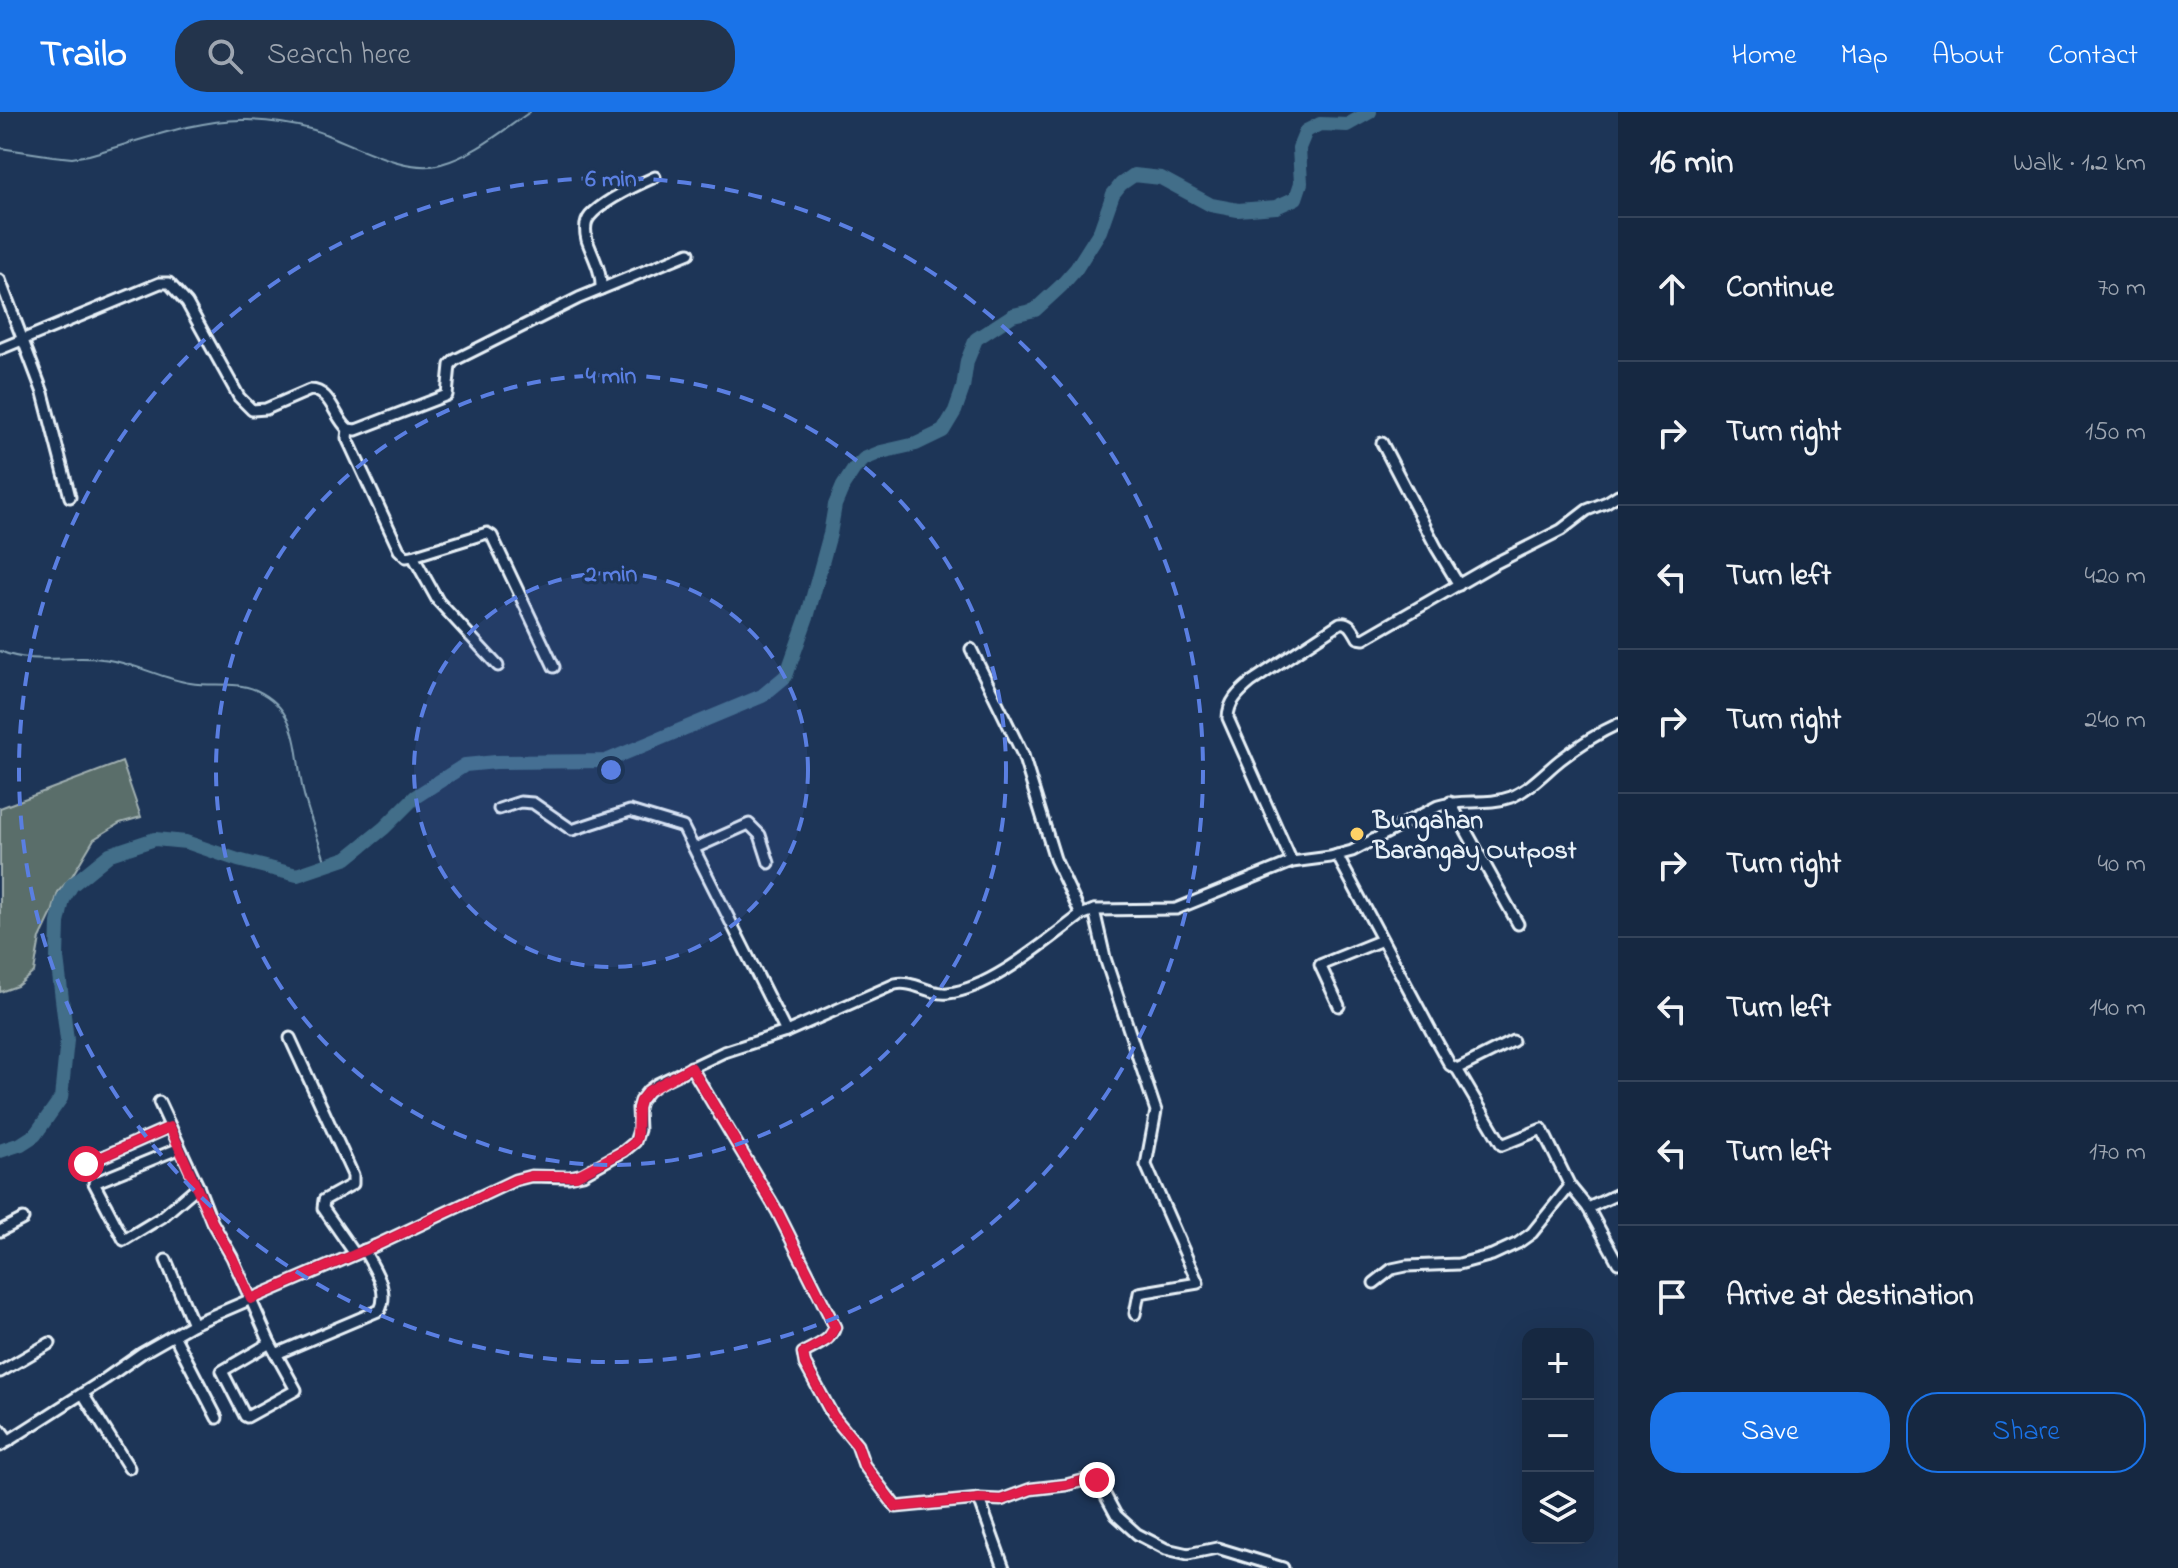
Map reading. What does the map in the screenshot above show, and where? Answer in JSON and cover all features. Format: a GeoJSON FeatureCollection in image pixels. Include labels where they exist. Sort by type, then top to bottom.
{"type":"FeatureCollection","features":[{"type":"Feature","properties":{"kind":"street"},"geometry":{"type":"LineString","coordinates":[[601,289],[598,265],[585,229],[589,217],[623,192],[655,177]]}},
{"type":"Feature","properties":{"kind":"street"},"geometry":{"type":"LineString","coordinates":[[0,349],[160,283],[169,283],[187,303],[239,397],[252,410],[266,409],[310,390],[318,390],[324,394],[342,424],[356,430],[447,395],[450,365],[455,360],[601,289],[689,253]]}},
{"type":"Feature","properties":{"kind":"street"},"geometry":{"type":"LineString","coordinates":[[0,280],[43,393],[70,497]]}},
{"type":"Feature","properties":{"kind":"street"},"geometry":{"type":"LineString","coordinates":[[348,429],[347,438],[399,550],[406,557],[413,556],[487,533],[492,536],[554,667]]}},
{"type":"Feature","properties":{"kind":"street"},"geometry":{"type":"LineString","coordinates":[[1382,443],[1459,585]]}},
{"type":"Feature","properties":{"kind":"street"},"geometry":{"type":"LineString","coordinates":[[1292,862],[1228,718],[1232,700],[1251,682],[1340,623],[1350,625],[1358,638],[1364,639],[1618,495]]}},
{"type":"Feature","properties":{"kind":"street"},"geometry":{"type":"LineString","coordinates":[[413,556],[438,601],[498,666]]}},
{"type":"Feature","properties":{"kind":"street"},"geometry":{"type":"LineString","coordinates":[[971,649],[1023,755],[1055,859],[1081,915]]}},
{"type":"Feature","properties":{"kind":"street"},"geometry":{"type":"LineString","coordinates":[[0,1429],[4,1444],[142,1353],[193,1324],[360,1252],[515,1180],[531,1176],[576,1176],[635,1142],[638,1108],[648,1091],[724,1052],[786,1032],[895,984],[911,984],[945,994],[973,986],[1005,970],[1081,915],[1094,910],[1176,909],[1292,862],[1352,851],[1438,806],[1450,802],[1487,803],[1515,795],[1581,745],[1618,724]]}},
{"type":"Feature","properties":{"kind":"street"},"geometry":{"type":"LineString","coordinates":[[499,809],[520,802],[533,803],[572,830],[630,811],[683,827],[786,1032]]}},
{"type":"Feature","properties":{"kind":"street"},"geometry":{"type":"LineString","coordinates":[[1450,802],[1518,924]]}},
{"type":"Feature","properties":{"kind":"street"},"geometry":{"type":"LineString","coordinates":[[695,848],[749,824],[760,835],[769,863]]}},
{"type":"Feature","properties":{"kind":"street"},"geometry":{"type":"LineString","coordinates":[[1337,855],[1450,1065],[1457,1069],[1502,1145],[1542,1129],[1570,1186],[1588,1208],[1618,1263]]}},
{"type":"Feature","properties":{"kind":"street"},"geometry":{"type":"LineString","coordinates":[[1094,910],[1105,958],[1156,1111],[1146,1165],[1198,1283],[1139,1293],[1135,1314]]}},
{"type":"Feature","properties":{"kind":"street"},"geometry":{"type":"LineString","coordinates":[[1339,1006],[1320,965],[1382,940]]}},
{"type":"Feature","properties":{"kind":"street"},"geometry":{"type":"LineString","coordinates":[[276,1354],[380,1310],[384,1302],[383,1287],[360,1252],[323,1208],[324,1200],[353,1184],[353,1175],[290,1038]]}},
{"type":"Feature","properties":{"kind":"street"},"geometry":{"type":"LineString","coordinates":[[1457,1069],[1513,1041]]}},
{"type":"Feature","properties":{"kind":"street"},"geometry":{"type":"LineString","coordinates":[[691,1067],[777,1211],[835,1327],[828,1339],[803,1353],[805,1364],[833,1416],[857,1445],[864,1465],[896,1507],[979,1499],[1001,1500],[1031,1489],[1093,1478],[1116,1515],[1137,1534],[1166,1549],[1188,1554],[1217,1548],[1283,1568]]}},
{"type":"Feature","properties":{"kind":"street"},"geometry":{"type":"LineString","coordinates":[[159,1102],[212,1222],[296,1390],[247,1417],[223,1369],[270,1343]]}},
{"type":"Feature","properties":{"kind":"street"},"geometry":{"type":"LineString","coordinates":[[86,1164],[170,1127]]}},
{"type":"Feature","properties":{"kind":"street"},"geometry":{"type":"LineString","coordinates":[[180,1148],[94,1183],[124,1240],[162,1217],[198,1186]]}},
{"type":"Feature","properties":{"kind":"street"},"geometry":{"type":"LineString","coordinates":[[1374,1283],[1392,1269],[1468,1262],[1518,1243],[1532,1233],[1570,1186]]}},
{"type":"Feature","properties":{"kind":"street"},"geometry":{"type":"LineString","coordinates":[[1588,1208],[1618,1194]]}},
{"type":"Feature","properties":{"kind":"street"},"geometry":{"type":"LineString","coordinates":[[0,1231],[23,1219]]}},
{"type":"Feature","properties":{"kind":"street"},"geometry":{"type":"LineString","coordinates":[[166,1260],[193,1324]]}},
{"type":"Feature","properties":{"kind":"street"},"geometry":{"type":"LineString","coordinates":[[174,1335],[217,1418]]}},
{"type":"Feature","properties":{"kind":"street"},"geometry":{"type":"LineString","coordinates":[[0,1372],[50,1343]]}},
{"type":"Feature","properties":{"kind":"street"},"geometry":{"type":"LineString","coordinates":[[83,1394],[129,1468]]}},
{"type":"Feature","properties":{"kind":"street"},"geometry":{"type":"LineString","coordinates":[[979,1499],[1004,1568]]}},
{"type":"Feature","properties":{"kind":"green space"},"geometry":{"type":"Polygon","coordinates":[[[122,762],[141,817],[120,823],[94,839],[72,876],[58,892],[40,938],[34,972],[17,986],[0,992],[0,808],[122,762]]]}},
{"type":"Feature","properties":{"kind":"waterway"},"geometry":{"type":"LineString","coordinates":[[0,148],[72,158],[189,127],[248,120],[306,128],[378,156],[427,166],[465,155],[530,112]]}},
{"type":"Feature","properties":{"kind":"waterway"},"geometry":{"type":"LineString","coordinates":[[0,1151],[35,1135],[61,1098],[67,1040],[57,958],[58,923],[63,900],[72,885],[110,854],[155,839],[186,842],[238,860],[297,875],[347,858],[415,797],[465,765],[606,761],[762,696],[786,676],[808,614],[835,505],[854,469],[864,459],[916,444],[943,431],[955,411],[963,388],[967,361],[976,339],[1013,315],[1035,310],[1061,286],[1076,269],[1100,231],[1113,194],[1121,184],[1134,175],[1161,178],[1211,205],[1238,210],[1276,207],[1296,198],[1301,183],[1299,148],[1306,131],[1320,124],[1347,125],[1370,112]]}},
{"type":"Feature","properties":{"kind":"waterway"},"geometry":{"type":"LineString","coordinates":[[0,651],[24,658],[113,661],[190,683],[248,687],[271,699],[282,710],[294,735],[304,795],[326,864]]}},
{"type":"Feature","properties":{"kind":"place","name":"Bungahan Barangay Outpost"},"geometry":{"type":"Point","coordinates":[1357,834]}},
{"type":"Feature","properties":{"kind":"route"},"geometry":{"type":"LineString","coordinates":[[86,1164],[170,1127],[212,1222],[251,1299],[377,1245],[515,1180],[531,1176],[569,1177],[583,1174],[630,1147],[639,1130],[640,1101],[657,1084],[691,1067],[777,1211],[835,1327],[828,1339],[803,1353],[805,1364],[833,1416],[857,1445],[864,1465],[896,1507],[979,1499],[1001,1500],[1031,1489],[1093,1478],[1097,1480]]}}]}
